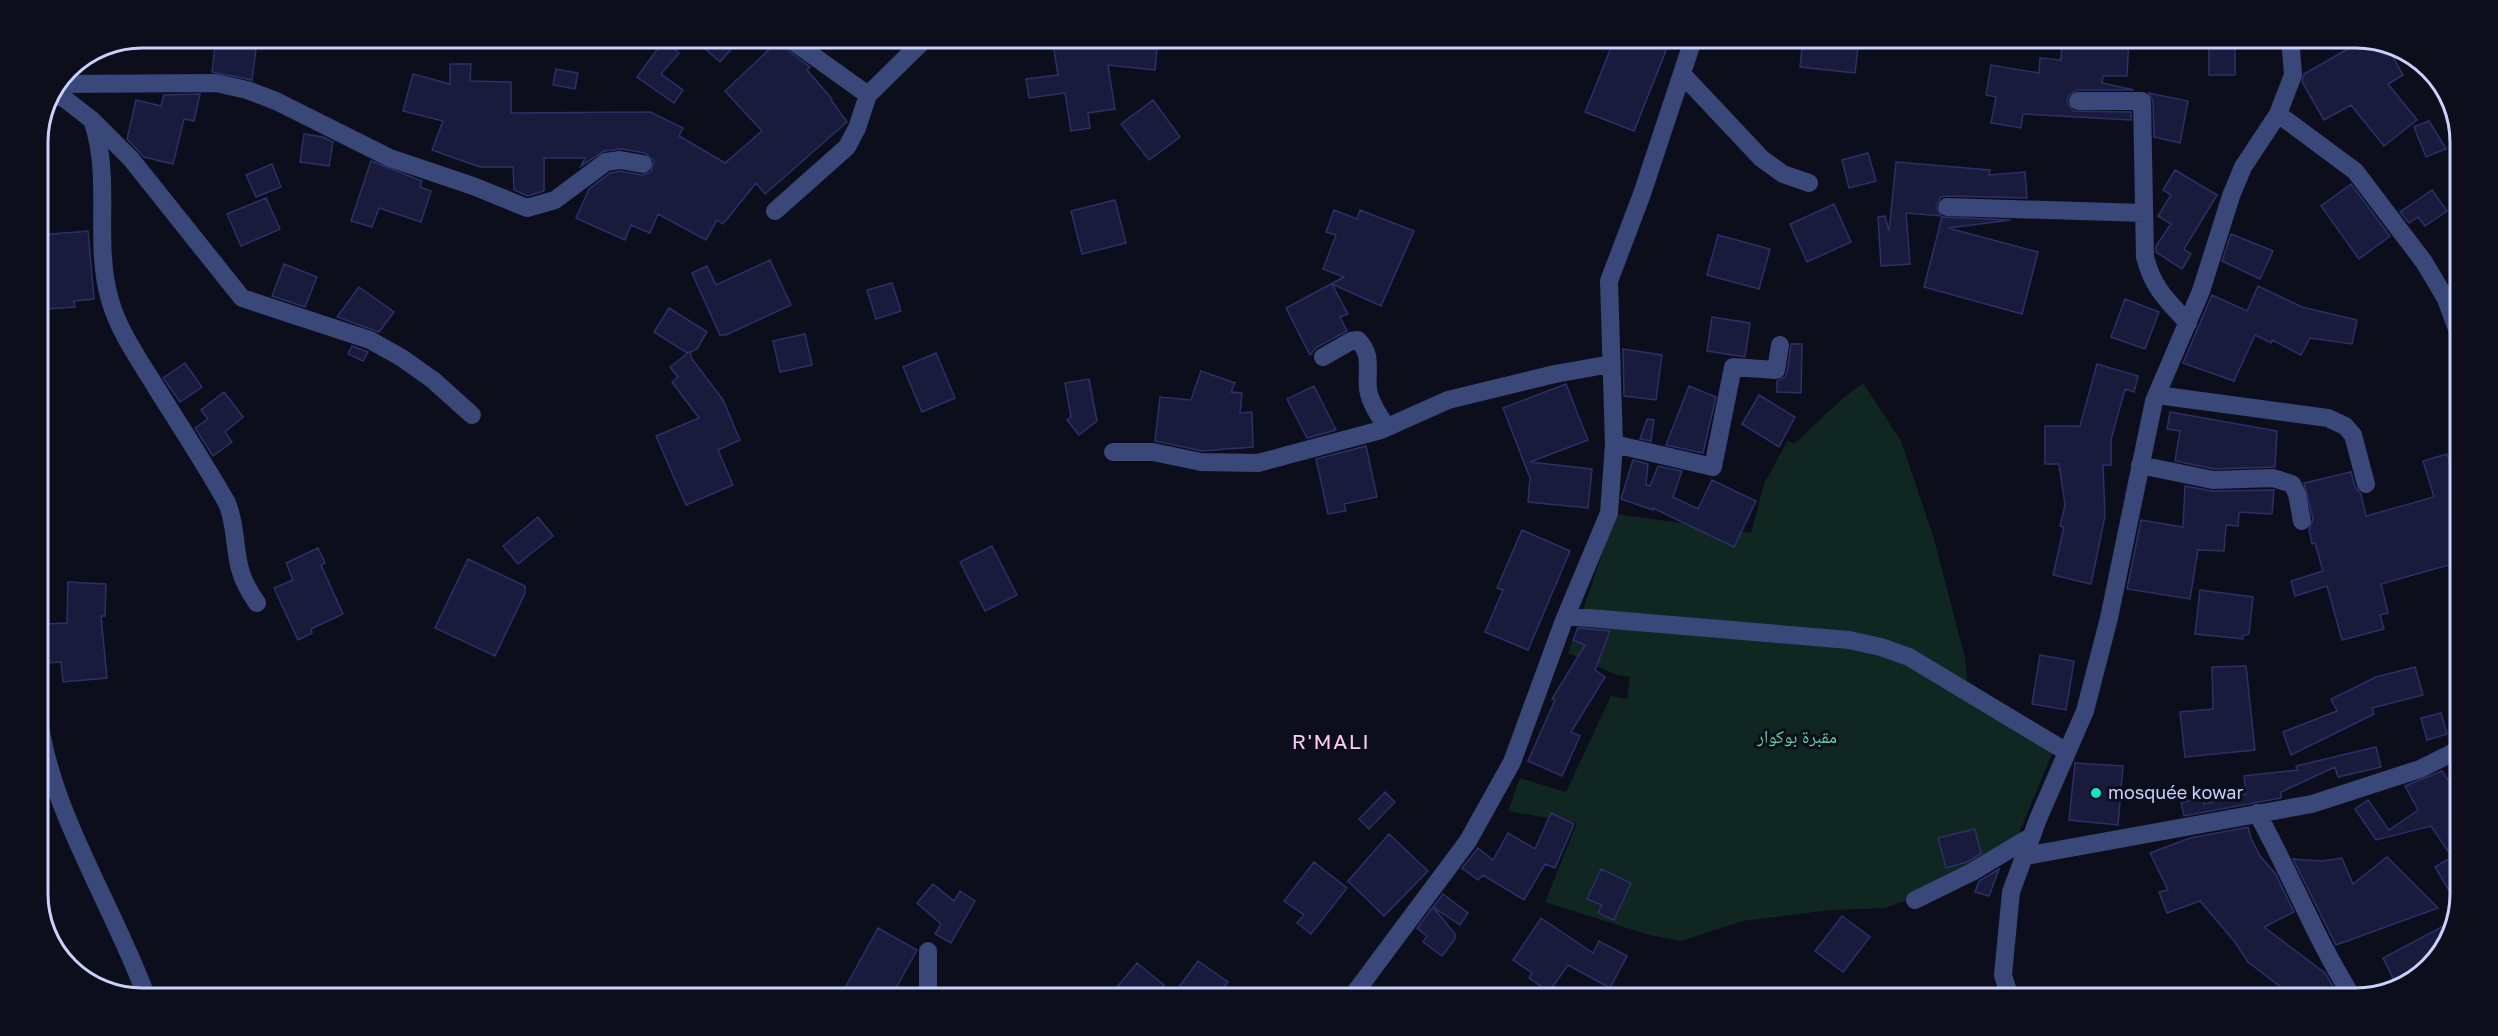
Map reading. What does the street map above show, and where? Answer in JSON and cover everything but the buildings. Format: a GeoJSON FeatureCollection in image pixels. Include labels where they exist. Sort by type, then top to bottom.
{"type":"FeatureCollection","features":[{"type":"Feature","properties":{"kind":"street"},"geometry":{"type":"LineString","coordinates":[[802,48],[868,95]]}},
{"type":"Feature","properties":{"kind":"street"},"geometry":{"type":"LineString","coordinates":[[775,211],[847,147],[857,128],[868,95],[917,48]]}},
{"type":"Feature","properties":{"kind":"street"},"geometry":{"type":"LineString","coordinates":[[1359,988],[1468,841],[1512,762],[1566,616],[1609,513],[1614,444],[1609,280],[1642,194],[1691,48]]}},
{"type":"Feature","properties":{"kind":"street"},"geometry":{"type":"LineString","coordinates":[[2006,988],[2002,975],[2011,892],[2085,711],[2106,630],[2157,395],[2201,291],[2231,196],[2243,167],[2278,114],[2293,75],[2291,48]]}},
{"type":"Feature","properties":{"kind":"street"},"geometry":{"type":"LineString","coordinates":[[1683,74],[1762,159],[1783,174],[1809,183]]}},
{"type":"Feature","properties":{"kind":"street"},"geometry":{"type":"LineString","coordinates":[[68,84],[216,83],[248,90],[276,101],[390,158],[473,186],[527,208],[555,201],[606,162],[620,160],[643,164]]}},
{"type":"Feature","properties":{"kind":"street"},"geometry":{"type":"LineString","coordinates":[[60,97],[92,120],[130,159],[242,298],[370,340],[418,369],[472,415]]}},
{"type":"Feature","properties":{"kind":"street"},"geometry":{"type":"LineString","coordinates":[[2078,101],[2142,100],[2145,257],[2150,277],[2160,292],[2188,323]]}},
{"type":"Feature","properties":{"kind":"street"},"geometry":{"type":"LineString","coordinates":[[2278,114],[2355,171],[2424,262],[2450,310]]}},
{"type":"Feature","properties":{"kind":"street"},"geometry":{"type":"LineString","coordinates":[[92,120],[99,141],[102,164],[102,239],[110,300],[119,324],[137,357],[227,502],[233,519],[240,570],[257,603]]}},
{"type":"Feature","properties":{"kind":"street"},"geometry":{"type":"LineString","coordinates":[[1947,207],[2144,213]]}},
{"type":"Feature","properties":{"kind":"street"},"geometry":{"type":"LineString","coordinates":[[1323,357],[1351,341],[1358,340],[1365,347],[1369,363],[1368,389],[1373,404],[1387,428]]}},
{"type":"Feature","properties":{"kind":"street"},"geometry":{"type":"LineString","coordinates":[[1614,444],[1713,467],[1733,367],[1776,370],[1780,345]]}},
{"type":"Feature","properties":{"kind":"street"},"geometry":{"type":"LineString","coordinates":[[1113,452],[1153,452],[1201,462],[1258,463],[1387,428],[1448,400],[1554,374],[1611,364]]}},
{"type":"Feature","properties":{"kind":"street"},"geometry":{"type":"LineString","coordinates":[[2157,395],[2328,418],[2344,426],[2354,435],[2366,484]]}},
{"type":"Feature","properties":{"kind":"street"},"geometry":{"type":"LineString","coordinates":[[2140,465],[2213,480],[2273,478],[2292,484],[2297,494],[2302,521]]}},
{"type":"Feature","properties":{"kind":"street"},"geometry":{"type":"LineString","coordinates":[[1566,616],[1849,640],[1881,647],[1909,657],[2067,752]]}},
{"type":"Feature","properties":{"kind":"street"},"geometry":{"type":"LineString","coordinates":[[2025,856],[2312,804],[2420,769],[2450,754]]}},
{"type":"Feature","properties":{"kind":"street"},"geometry":{"type":"LineString","coordinates":[[48,757],[72,827],[135,965],[143,988]]}},
{"type":"Feature","properties":{"kind":"street"},"geometry":{"type":"LineString","coordinates":[[2258,813],[2281,856],[2332,965],[2346,988]]}},
{"type":"Feature","properties":{"kind":"street"},"geometry":{"type":"LineString","coordinates":[[1915,900],[1972,872],[2032,836]]}},
{"type":"Feature","properties":{"kind":"street"},"geometry":{"type":"LineString","coordinates":[[928,951],[928,988]]}},
{"type":"Feature","properties":{"kind":"green space","name":"مقبرة بوكوار"},"geometry":{"type":"Polygon","coordinates":[[[1863,383],[1901,441],[1934,539],[1965,658],[1969,700],[2054,749],[2017,838],[1924,894],[1885,908],[1831,910],[1743,921],[1681,941],[1649,935],[1545,902],[1577,823],[1508,811],[1520,778],[1566,792],[1611,696],[1627,699],[1630,677],[1617,675],[1568,653],[1616,514],[1751,533],[1764,484],[1788,440],[1794,444],[1842,399],[1863,383]]]}},
{"type":"Feature","properties":{"kind":"place","name":"mosquée kowar"},"geometry":{"type":"Point","coordinates":[2096,793]}},
{"type":"Feature","properties":{"kind":"district","name":"R'MALI"},"geometry":{"type":"Point","coordinates":[1331,742]}}]}
